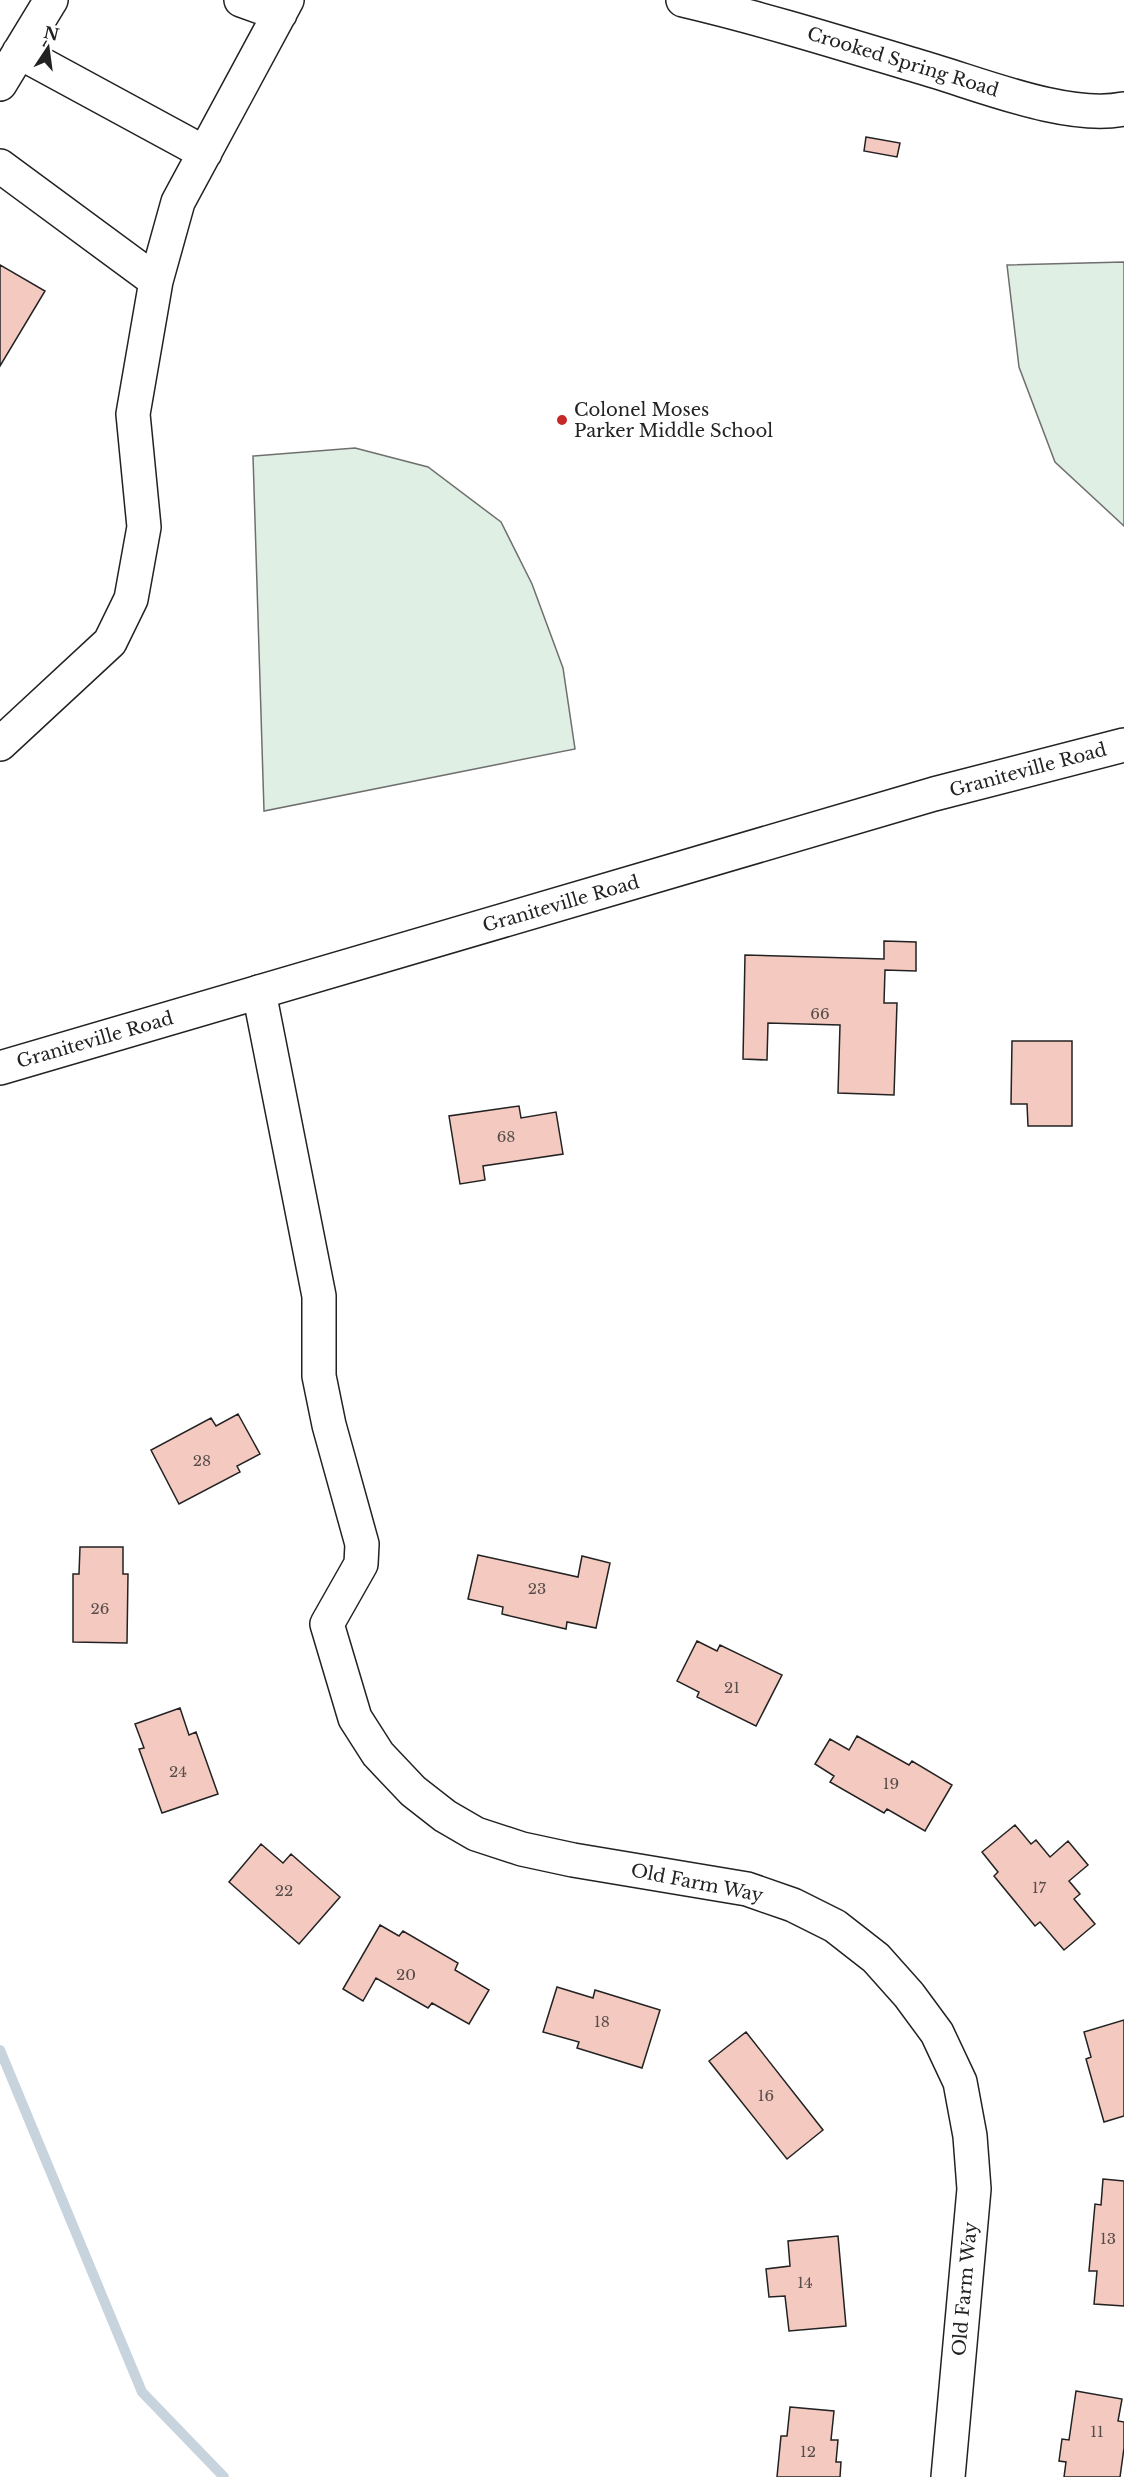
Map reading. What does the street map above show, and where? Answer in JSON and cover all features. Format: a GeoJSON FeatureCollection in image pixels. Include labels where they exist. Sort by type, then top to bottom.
{"type":"FeatureCollection","features":[{"type":"Feature","properties":{"kind":"street"},"geometry":{"type":"LineString","coordinates":[[0,84],[51,0]]}},
{"type":"Feature","properties":{"kind":"street"},"geometry":{"type":"LineString","coordinates":[[0,744],[110,642],[131,598],[144,527],[133,414],[156,281],[178,202],[284,7],[241,0]]}},
{"type":"Feature","properties":{"kind":"street","name":"Crooked Spring Road"},"geometry":{"type":"LineString","coordinates":[[683,0],[744,15],[1042,103],[1105,113],[1124,109]]}},
{"type":"Feature","properties":{"kind":"street"},"geometry":{"type":"LineString","coordinates":[[19,52],[205,153]]}},
{"type":"Feature","properties":{"kind":"street"},"geometry":{"type":"LineString","coordinates":[[0,166],[156,281]]}},
{"type":"Feature","properties":{"kind":"street","name":"Graniteville Road"},"geometry":{"type":"LineString","coordinates":[[0,1068],[934,794],[1124,745]]}},
{"type":"Feature","properties":{"kind":"street","name":"Old Farm Way"},"geometry":{"type":"LineString","coordinates":[[259,992],[319,1296],[319,1376],[329,1425],[362,1544],[361,1564],[327,1624],[355,1718],[378,1754],[412,1791],[445,1816],[476,1834],[522,1849],[573,1860],[747,1889],[793,1905],[835,1926],[876,1958],[909,1995],[937,2033],[960,2082],[970,2136],[974,2189],[948,2477]]}},
{"type":"Feature","properties":{"kind":"green space"},"geometry":{"type":"Polygon","coordinates":[[[1124,262],[1124,526],[1055,462],[1019,367],[1007,265],[1124,262]]]}},
{"type":"Feature","properties":{"kind":"green space"},"geometry":{"type":"Polygon","coordinates":[[[355,448],[428,467],[501,522],[532,584],[563,668],[575,749],[264,811],[253,456],[355,448]]]}},
{"type":"Feature","properties":{"kind":"building"},"geometry":{"type":"Polygon","coordinates":[[[866,137],[900,143],[897,157],[864,151],[866,137]]]}},
{"type":"Feature","properties":{"kind":"building"},"geometry":{"type":"Polygon","coordinates":[[[0,265],[45,291],[0,366],[0,265]]]}},
{"type":"Feature","properties":{"kind":"building"},"geometry":{"type":"Polygon","coordinates":[[[884,941],[916,942],[916,971],[885,970],[884,1003],[897,1003],[894,1095],[838,1093],[840,1025],[768,1023],[767,1060],[743,1059],[745,955],[884,959],[884,941]]]}},
{"type":"Feature","properties":{"kind":"building"},"geometry":{"type":"Polygon","coordinates":[[[1012,1041],[1072,1041],[1072,1126],[1028,1126],[1027,1104],[1011,1104],[1012,1041]]]}},
{"type":"Feature","properties":{"kind":"building"},"geometry":{"type":"Polygon","coordinates":[[[519,1106],[521,1118],[556,1112],[563,1154],[483,1166],[485,1180],[460,1184],[449,1116],[519,1106]]]}},
{"type":"Feature","properties":{"kind":"building"},"geometry":{"type":"Polygon","coordinates":[[[238,1414],[260,1454],[237,1466],[240,1472],[179,1504],[151,1450],[211,1418],[216,1426],[238,1414]]]}},
{"type":"Feature","properties":{"kind":"building"},"geometry":{"type":"Polygon","coordinates":[[[80,1547],[123,1547],[123,1574],[128,1574],[127,1643],[73,1642],[73,1574],[79,1574],[80,1547]]]}},
{"type":"Feature","properties":{"kind":"building"},"geometry":{"type":"Polygon","coordinates":[[[478,1555],[578,1577],[582,1556],[610,1563],[596,1628],[567,1622],[566,1629],[502,1614],[503,1607],[468,1599],[478,1555]]]}},
{"type":"Feature","properties":{"kind":"building"},"geometry":{"type":"Polygon","coordinates":[[[697,1641],[717,1651],[720,1645],[782,1675],[756,1726],[697,1697],[699,1692],[677,1681],[697,1641]]]}},
{"type":"Feature","properties":{"kind":"building"},"geometry":{"type":"Polygon","coordinates":[[[180,1708],[189,1735],[196,1732],[218,1794],[162,1813],[139,1749],[144,1748],[135,1724],[180,1708]]]}},
{"type":"Feature","properties":{"kind":"building"},"geometry":{"type":"Polygon","coordinates":[[[857,1736],[909,1765],[912,1761],[952,1785],[925,1831],[887,1809],[884,1813],[830,1782],[834,1776],[815,1764],[830,1739],[849,1750],[857,1736]]]}},
{"type":"Feature","properties":{"kind":"building"},"geometry":{"type":"Polygon","coordinates":[[[1015,1825],[1031,1844],[1036,1840],[1050,1857],[1068,1841],[1088,1865],[1069,1881],[1080,1894],[1074,1899],[1095,1924],[1064,1950],[1040,1922],[1035,1926],[994,1876],[998,1872],[982,1852],[1015,1825]]]}},
{"type":"Feature","properties":{"kind":"building"},"geometry":{"type":"Polygon","coordinates":[[[261,1844],[283,1863],[291,1854],[340,1897],[299,1944],[229,1882],[261,1844]]]}},
{"type":"Feature","properties":{"kind":"building"},"geometry":{"type":"Polygon","coordinates":[[[380,1925],[399,1936],[403,1931],[458,1963],[455,1970],[489,1990],[469,2024],[432,2003],[428,2008],[376,1978],[363,2001],[343,1989],[380,1925]]]}},
{"type":"Feature","properties":{"kind":"building"},"geometry":{"type":"Polygon","coordinates":[[[557,1987],[593,1998],[595,1990],[660,2010],[642,2068],[577,2048],[579,2042],[543,2032],[557,1987]]]}},
{"type":"Feature","properties":{"kind":"building"},"geometry":{"type":"Polygon","coordinates":[[[1124,2020],[1124,2116],[1104,2122],[1086,2059],[1091,2057],[1084,2032],[1124,2020]]]}},
{"type":"Feature","properties":{"kind":"building"},"geometry":{"type":"Polygon","coordinates":[[[746,2032],[823,2130],[787,2159],[709,2061],[746,2032]]]}},
{"type":"Feature","properties":{"kind":"building"},"geometry":{"type":"Polygon","coordinates":[[[1103,2179],[1124,2181],[1124,2306],[1094,2304],[1097,2271],[1089,2271],[1095,2204],[1101,2205],[1103,2179]]]}},
{"type":"Feature","properties":{"kind":"building"},"geometry":{"type":"Polygon","coordinates":[[[838,2236],[846,2326],[789,2331],[785,2296],[769,2297],[766,2269],[790,2266],[788,2241],[838,2236]]]}},
{"type":"Feature","properties":{"kind":"building"},"geometry":{"type":"Polygon","coordinates":[[[1076,2391],[1122,2399],[1118,2421],[1124,2422],[1124,2448],[1120,2477],[1064,2477],[1066,2462],[1059,2461],[1062,2439],[1069,2440],[1076,2391]]]}},
{"type":"Feature","properties":{"kind":"building"},"geometry":{"type":"Polygon","coordinates":[[[790,2407],[834,2411],[831,2440],[838,2440],[836,2462],[841,2462],[840,2477],[777,2477],[781,2436],[787,2436],[790,2407]]]}},
{"type":"Feature","properties":{"kind":"waterway"},"geometry":{"type":"LineString","coordinates":[[0,2050],[142,2392],[224,2477]]}},
{"type":"Feature","properties":{"kind":"place","name":"Colonel Moses Parker Middle School"},"geometry":{"type":"Point","coordinates":[562,420]}}]}
